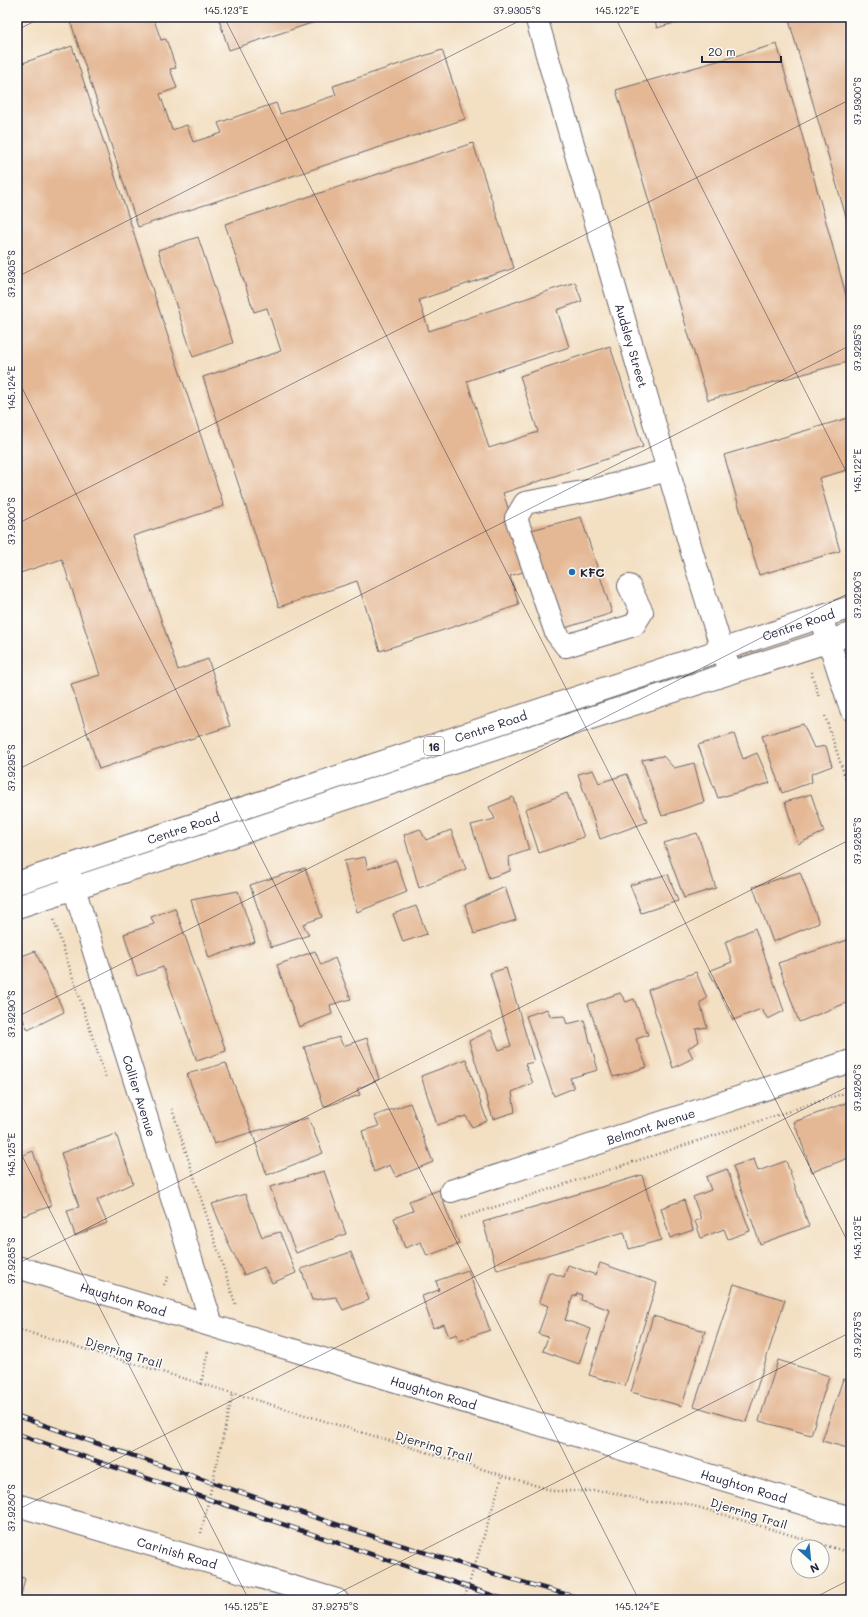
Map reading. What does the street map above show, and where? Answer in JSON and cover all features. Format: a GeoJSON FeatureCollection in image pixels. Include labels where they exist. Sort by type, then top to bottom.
{"type":"FeatureCollection","features":[{"type":"Feature","properties":{"kind":"street","name":"Audsley Street"},"geometry":{"type":"LineString","coordinates":[[536,17],[696,566],[722,650],[731,672]]}},
{"type":"Feature","properties":{"kind":"street"},"geometry":{"type":"LineString","coordinates":[[629,586],[642,612],[634,625],[566,646],[556,633],[516,518],[525,503],[598,490],[668,470]]}},
{"type":"Feature","properties":{"kind":"street","name":"Centre Road"},"geometry":{"type":"LineString","coordinates":[[17,883],[851,608]]}},
{"type":"Feature","properties":{"kind":"street"},"geometry":{"type":"LineString","coordinates":[[821,617],[851,709]]}},
{"type":"Feature","properties":{"kind":"street","name":"Centre Road"},"geometry":{"type":"LineString","coordinates":[[17,907],[731,672],[851,634]]}},
{"type":"Feature","properties":{"kind":"street","name":"Collier Avenue"},"geometry":{"type":"LineString","coordinates":[[68,866],[212,1325]]}},
{"type":"Feature","properties":{"kind":"street","name":"Belmont Avenue"},"geometry":{"type":"LineString","coordinates":[[451,1191],[851,1061]]}},
{"type":"Feature","properties":{"kind":"street","name":"Haughton Road"},"geometry":{"type":"LineString","coordinates":[[17,1266],[851,1518]]}},
{"type":"Feature","properties":{"kind":"street","name":"Carinish Road"},"geometry":{"type":"LineString","coordinates":[[17,1505],[337,1600]]}},
{"type":"Feature","properties":{"kind":"path"},"geometry":{"type":"LineString","coordinates":[[811,672],[820,701]]}},
{"type":"Feature","properties":{"kind":"path"},"geometry":{"type":"LineString","coordinates":[[825,715],[851,795]]}},
{"type":"Feature","properties":{"kind":"path"},"geometry":{"type":"LineString","coordinates":[[461,1218],[851,1091]]}},
{"type":"Feature","properties":{"kind":"path"},"geometry":{"type":"LineString","coordinates":[[201,1384],[212,1325]]}},
{"type":"Feature","properties":{"kind":"path","name":"Djerring Trail"},"geometry":{"type":"LineString","coordinates":[[17,1329],[554,1491],[606,1491],[649,1502],[684,1503],[851,1553]]}},
{"type":"Feature","properties":{"kind":"path"},"geometry":{"type":"LineString","coordinates":[[195,1558],[233,1393]]}},
{"type":"Feature","properties":{"kind":"path"},"geometry":{"type":"LineString","coordinates":[[464,1600],[502,1476]]}},
{"type":"Feature","properties":{"kind":"building"},"geometry":{"type":"Polygon","coordinates":[[[69,17],[153,17],[161,40],[166,39],[176,68],[170,69],[177,88],[160,94],[172,130],[187,125],[193,142],[222,133],[218,123],[276,103],[280,114],[336,95],[333,86],[442,50],[465,119],[138,227],[69,17]]]}},
{"type":"Feature","properties":{"kind":"building"},"geometry":{"type":"Polygon","coordinates":[[[218,17],[330,17],[229,50],[218,17]]]}},
{"type":"Feature","properties":{"kind":"building"},"geometry":{"type":"Polygon","coordinates":[[[654,17],[694,17],[657,28],[654,17]]]}},
{"type":"Feature","properties":{"kind":"building"},"geometry":{"type":"Polygon","coordinates":[[[788,17],[851,17],[851,234],[788,17]]]}},
{"type":"Feature","properties":{"kind":"building"},"geometry":{"type":"Polygon","coordinates":[[[777,44],[851,313],[851,361],[708,400],[616,90],[777,44]]]}},
{"type":"Feature","properties":{"kind":"building"},"geometry":{"type":"Polygon","coordinates":[[[72,46],[224,506],[133,536],[178,670],[208,659],[230,726],[99,769],[71,684],[100,675],[62,559],[17,574],[17,65],[72,46]]]}},
{"type":"Feature","properties":{"kind":"building"},"geometry":{"type":"Polygon","coordinates":[[[473,143],[514,268],[419,300],[429,331],[575,282],[582,301],[557,310],[569,347],[467,381],[489,448],[538,432],[520,376],[610,346],[643,447],[503,493],[529,570],[510,576],[519,605],[380,651],[357,581],[279,607],[203,377],[281,351],[267,308],[254,312],[225,224],[473,143]]]}},
{"type":"Feature","properties":{"kind":"building"},"geometry":{"type":"Polygon","coordinates":[[[198,237],[233,343],[193,357],[158,250],[198,237]]]}},
{"type":"Feature","properties":{"kind":"building"},"geometry":{"type":"Polygon","coordinates":[[[851,417],[851,469],[819,478],[840,551],[759,575],[724,455],[851,417]]]}},
{"type":"Feature","properties":{"kind":"building","name":"KFC"},"geometry":{"type":"Polygon","coordinates":[[[581,517],[612,613],[565,628],[531,530],[581,517]]]}},
{"type":"Feature","properties":{"kind":"building"},"geometry":{"type":"Polygon","coordinates":[[[803,724],[814,748],[826,746],[832,766],[811,774],[812,782],[782,793],[762,736],[803,724]]]}},
{"type":"Feature","properties":{"kind":"building"},"geometry":{"type":"Polygon","coordinates":[[[734,734],[743,759],[757,753],[770,783],[718,798],[698,745],[734,734]]]}},
{"type":"Feature","properties":{"kind":"building"},"geometry":{"type":"Polygon","coordinates":[[[663,756],[674,768],[694,763],[704,802],[662,816],[642,760],[663,756]]]}},
{"type":"Feature","properties":{"kind":"building"},"geometry":{"type":"Polygon","coordinates":[[[593,770],[599,783],[627,774],[647,822],[600,839],[578,774],[593,770]]]}},
{"type":"Feature","properties":{"kind":"building"},"geometry":{"type":"Polygon","coordinates":[[[567,793],[584,837],[539,853],[525,809],[567,793]]]}},
{"type":"Feature","properties":{"kind":"building"},"geometry":{"type":"Polygon","coordinates":[[[811,794],[824,832],[798,844],[785,802],[811,794]]]}},
{"type":"Feature","properties":{"kind":"building"},"geometry":{"type":"Polygon","coordinates":[[[513,797],[529,850],[509,857],[510,871],[489,878],[471,825],[495,819],[489,807],[513,797]]]}},
{"type":"Feature","properties":{"kind":"building"},"geometry":{"type":"Polygon","coordinates":[[[420,829],[426,840],[451,830],[466,869],[419,888],[404,835],[420,829]]]}},
{"type":"Feature","properties":{"kind":"building"},"geometry":{"type":"Polygon","coordinates":[[[697,833],[716,888],[684,898],[664,843],[697,833]]]}},
{"type":"Feature","properties":{"kind":"building"},"geometry":{"type":"Polygon","coordinates":[[[365,857],[368,869],[396,860],[407,892],[357,912],[344,861],[365,857]]]}},
{"type":"Feature","properties":{"kind":"building"},"geometry":{"type":"Polygon","coordinates":[[[305,868],[322,917],[303,924],[309,935],[271,947],[250,885],[305,868]]]}},
{"type":"Feature","properties":{"kind":"building"},"geometry":{"type":"Polygon","coordinates":[[[800,872],[819,923],[773,942],[753,887],[800,872]]]}},
{"type":"Feature","properties":{"kind":"building"},"geometry":{"type":"Polygon","coordinates":[[[668,874],[678,901],[641,913],[630,885],[668,874]]]}},
{"type":"Feature","properties":{"kind":"building"},"geometry":{"type":"Polygon","coordinates":[[[505,887],[516,920],[474,934],[465,905],[505,887]]]}},
{"type":"Feature","properties":{"kind":"building"},"geometry":{"type":"Polygon","coordinates":[[[238,891],[255,942],[209,958],[191,900],[238,891]]]}},
{"type":"Feature","properties":{"kind":"building"},"geometry":{"type":"Polygon","coordinates":[[[416,906],[427,934],[403,942],[393,914],[416,906]]]}},
{"type":"Feature","properties":{"kind":"building"},"geometry":{"type":"Polygon","coordinates":[[[175,908],[226,1051],[197,1061],[163,967],[137,976],[124,934],[154,924],[151,917],[175,908]]]}},
{"type":"Feature","properties":{"kind":"building"},"geometry":{"type":"Polygon","coordinates":[[[755,928],[784,1011],[768,1019],[761,1009],[733,1020],[709,971],[732,962],[725,942],[755,928]]]}},
{"type":"Feature","properties":{"kind":"building"},"geometry":{"type":"Polygon","coordinates":[[[851,939],[851,1001],[799,1022],[778,963],[851,939]]]}},
{"type":"Feature","properties":{"kind":"building"},"geometry":{"type":"Polygon","coordinates":[[[35,951],[64,1012],[28,1030],[17,1006],[17,958],[35,951]]]}},
{"type":"Feature","properties":{"kind":"building"},"geometry":{"type":"Polygon","coordinates":[[[315,951],[321,965],[335,958],[351,999],[330,1005],[332,1014],[299,1027],[277,965],[315,951]]]}},
{"type":"Feature","properties":{"kind":"building"},"geometry":{"type":"Polygon","coordinates":[[[506,968],[534,1062],[525,1064],[533,1083],[512,1092],[515,1112],[493,1119],[469,1041],[491,1030],[499,1050],[511,1046],[490,973],[506,968]]]}},
{"type":"Feature","properties":{"kind":"building"},"geometry":{"type":"Polygon","coordinates":[[[696,972],[707,998],[700,1003],[707,1027],[696,1029],[699,1042],[688,1048],[693,1058],[673,1068],[648,990],[696,972]]]}},
{"type":"Feature","properties":{"kind":"building"},"geometry":{"type":"Polygon","coordinates":[[[620,993],[626,1002],[634,999],[648,1035],[636,1039],[647,1067],[613,1077],[588,1004],[620,993]]]}},
{"type":"Feature","properties":{"kind":"building"},"geometry":{"type":"Polygon","coordinates":[[[547,1009],[551,1017],[564,1016],[567,1024],[584,1020],[598,1070],[570,1078],[574,1088],[554,1096],[526,1016],[547,1009]]]}},
{"type":"Feature","properties":{"kind":"building"},"geometry":{"type":"Polygon","coordinates":[[[339,1037],[343,1046],[367,1038],[379,1079],[357,1089],[360,1095],[324,1107],[304,1047],[339,1037]]]}},
{"type":"Feature","properties":{"kind":"building"},"geometry":{"type":"Polygon","coordinates":[[[466,1059],[487,1121],[472,1127],[466,1116],[437,1125],[421,1076],[466,1059]]]}},
{"type":"Feature","properties":{"kind":"building"},"geometry":{"type":"Polygon","coordinates":[[[226,1063],[252,1132],[214,1144],[187,1074],[226,1063]]]}},
{"type":"Feature","properties":{"kind":"building"},"geometry":{"type":"Polygon","coordinates":[[[851,1101],[851,1139],[846,1141],[851,1157],[812,1172],[794,1122],[851,1101]]]}},
{"type":"Feature","properties":{"kind":"building"},"geometry":{"type":"Polygon","coordinates":[[[410,1103],[433,1162],[396,1177],[390,1165],[374,1172],[362,1131],[379,1126],[374,1116],[410,1103]]]}},
{"type":"Feature","properties":{"kind":"building"},"geometry":{"type":"Polygon","coordinates":[[[308,1118],[323,1153],[267,1175],[252,1132],[308,1118]]]}},
{"type":"Feature","properties":{"kind":"building"},"geometry":{"type":"Polygon","coordinates":[[[116,1134],[133,1183],[97,1200],[107,1223],[75,1236],[67,1210],[79,1207],[61,1153],[116,1134]]]}},
{"type":"Feature","properties":{"kind":"building"},"geometry":{"type":"Polygon","coordinates":[[[17,1146],[21,1156],[33,1151],[51,1206],[23,1216],[17,1201],[17,1146]]]}},
{"type":"Feature","properties":{"kind":"building"},"geometry":{"type":"Polygon","coordinates":[[[754,1159],[758,1171],[786,1161],[809,1226],[760,1244],[733,1166],[754,1159]]]}},
{"type":"Feature","properties":{"kind":"building"},"geometry":{"type":"Polygon","coordinates":[[[727,1169],[750,1231],[728,1239],[724,1229],[701,1238],[695,1221],[701,1219],[693,1197],[711,1190],[706,1177],[727,1169]]]}},
{"type":"Feature","properties":{"kind":"building"},"geometry":{"type":"Polygon","coordinates":[[[324,1171],[346,1234],[296,1253],[270,1187],[324,1171]]]}},
{"type":"Feature","properties":{"kind":"building"},"geometry":{"type":"Polygon","coordinates":[[[642,1175],[661,1240],[629,1249],[624,1232],[497,1270],[483,1222],[642,1175]]]}},
{"type":"Feature","properties":{"kind":"building"},"geometry":{"type":"Polygon","coordinates":[[[439,1190],[459,1244],[427,1256],[421,1242],[405,1248],[394,1218],[413,1211],[409,1201],[439,1190]]]}},
{"type":"Feature","properties":{"kind":"building"},"geometry":{"type":"Polygon","coordinates":[[[245,1194],[262,1237],[280,1232],[296,1273],[272,1283],[264,1267],[244,1275],[230,1247],[212,1204],[245,1194]]]}},
{"type":"Feature","properties":{"kind":"building"},"geometry":{"type":"Polygon","coordinates":[[[684,1200],[693,1230],[670,1238],[661,1208],[684,1200]]]}},
{"type":"Feature","properties":{"kind":"building"},"geometry":{"type":"Polygon","coordinates":[[[351,1252],[369,1300],[343,1310],[336,1297],[312,1300],[301,1269],[351,1252]]]}},
{"type":"Feature","properties":{"kind":"building"},"geometry":{"type":"Polygon","coordinates":[[[600,1263],[657,1283],[625,1386],[589,1375],[610,1310],[581,1300],[582,1295],[577,1293],[576,1296],[573,1296],[565,1320],[591,1329],[579,1364],[543,1351],[548,1337],[538,1334],[548,1306],[539,1302],[549,1272],[564,1277],[568,1265],[596,1275],[600,1263]]]}},
{"type":"Feature","properties":{"kind":"building"},"geometry":{"type":"Polygon","coordinates":[[[468,1270],[490,1330],[459,1341],[457,1334],[449,1337],[444,1324],[433,1328],[422,1296],[439,1290],[436,1281],[468,1270]]]}},
{"type":"Feature","properties":{"kind":"building"},"geometry":{"type":"Polygon","coordinates":[[[734,1284],[785,1300],[746,1422],[694,1406],[734,1284]]]}},
{"type":"Feature","properties":{"kind":"building"},"geometry":{"type":"Polygon","coordinates":[[[653,1316],[705,1331],[682,1406],[631,1392],[653,1316]]]}},
{"type":"Feature","properties":{"kind":"building"},"geometry":{"type":"Polygon","coordinates":[[[778,1360],[829,1376],[811,1435],[759,1421],[778,1360]]]}},
{"type":"Feature","properties":{"kind":"building"},"geometry":{"type":"Polygon","coordinates":[[[843,1379],[851,1381],[851,1449],[822,1441],[843,1379]]]}},
{"type":"Feature","properties":{"kind":"building"},"geometry":{"type":"Polygon","coordinates":[[[17,1577],[25,1578],[20,1600],[17,1600],[17,1577]]]}},
{"type":"Feature","properties":{"kind":"railway"},"geometry":{"type":"LineString","coordinates":[[17,1416],[372,1536],[515,1580],[587,1600]]}},
{"type":"Feature","properties":{"kind":"railway"},"geometry":{"type":"LineString","coordinates":[[17,1434],[506,1600]]}},
{"type":"Feature","properties":{"kind":"place","name":"KFC"},"geometry":{"type":"Point","coordinates":[572,572]}}]}
